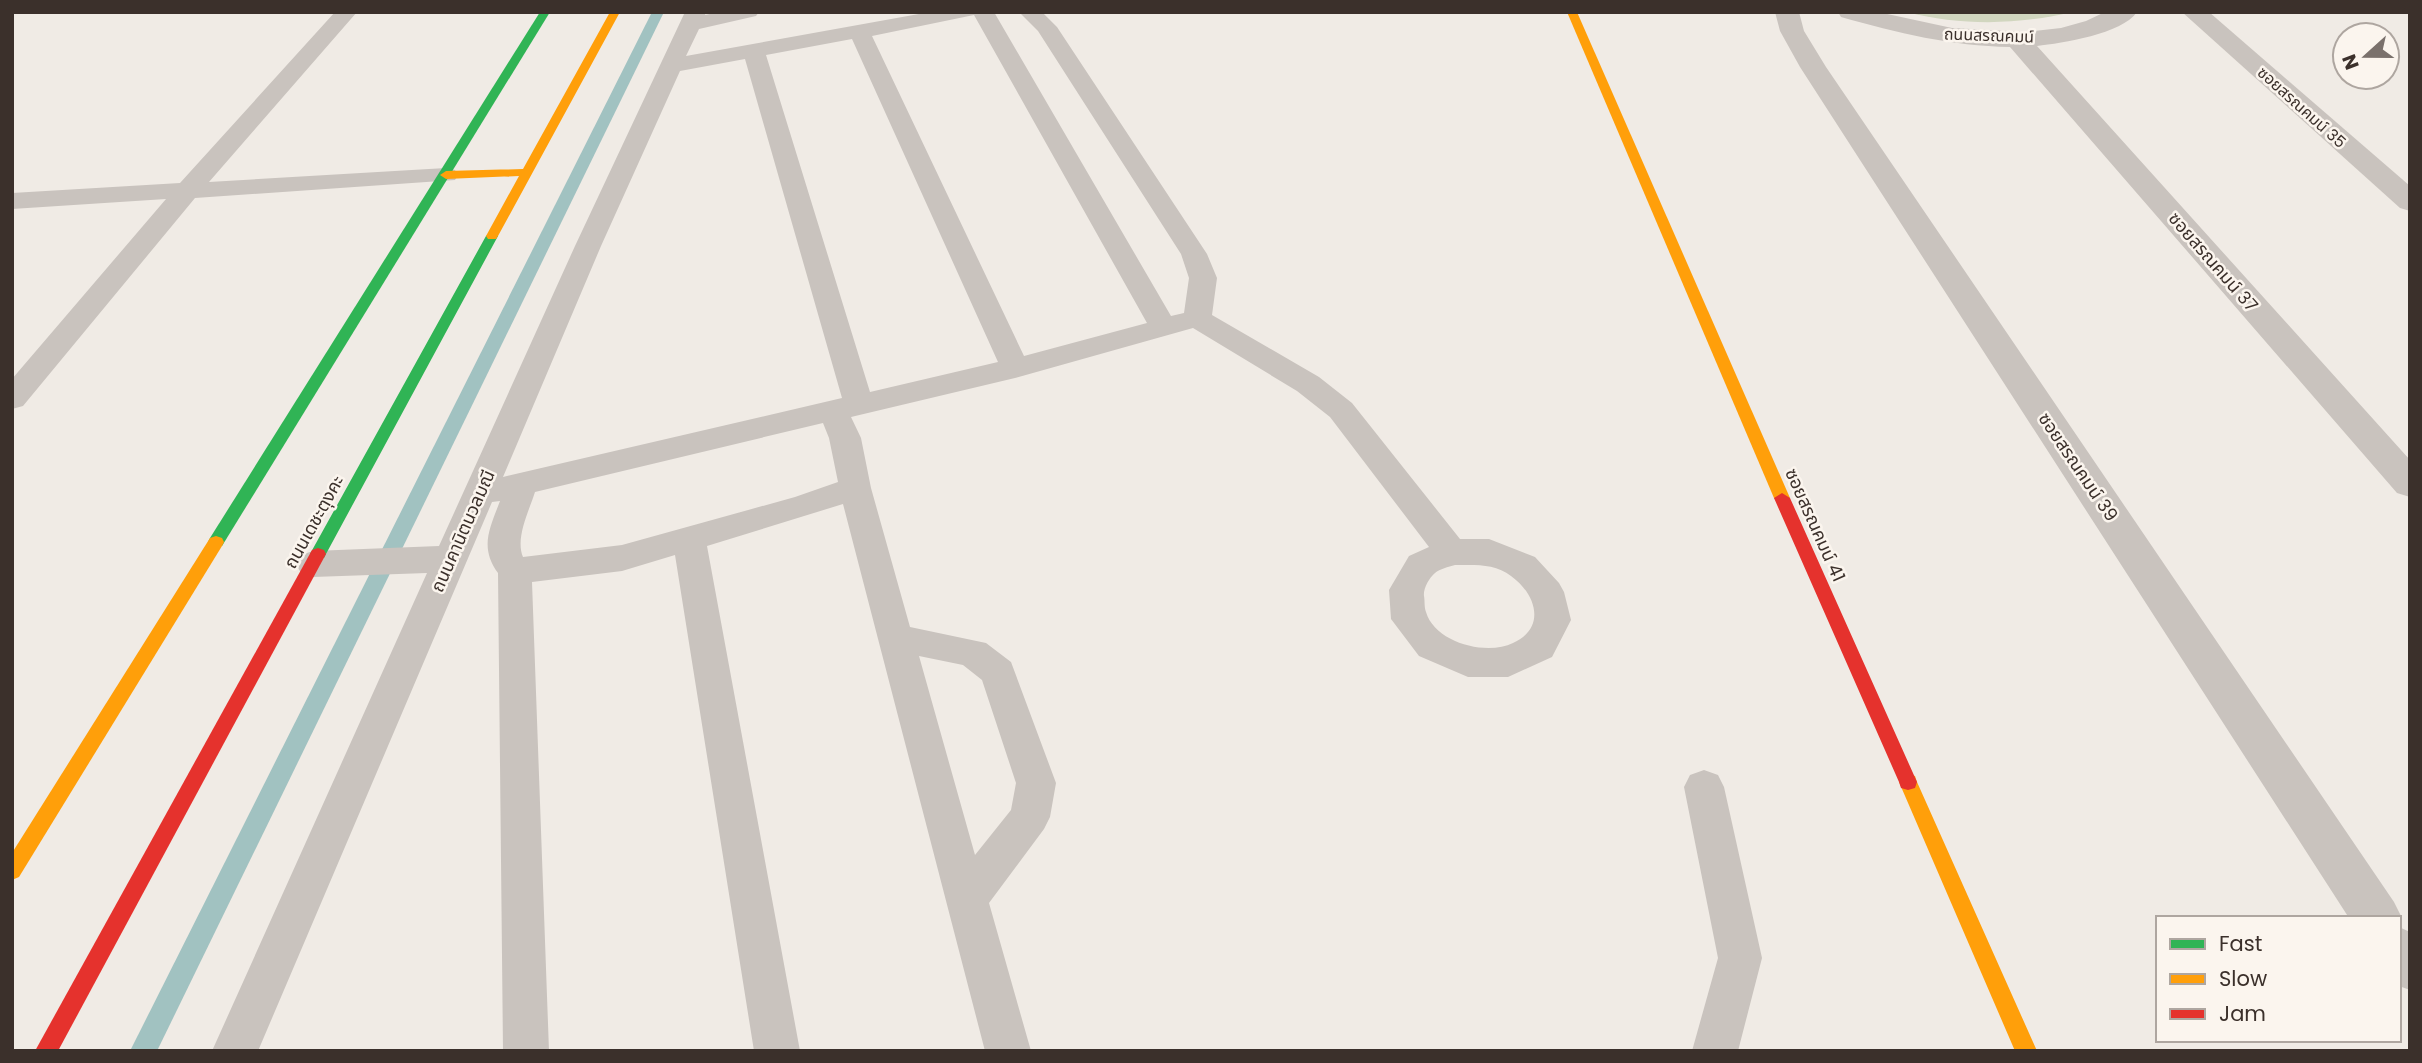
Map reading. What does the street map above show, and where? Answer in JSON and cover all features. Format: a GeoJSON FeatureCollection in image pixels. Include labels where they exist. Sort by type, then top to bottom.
{"type":"FeatureCollection","features":[{"type":"Feature","properties":{"kind":"street"},"geometry":{"type":"LineString","coordinates":[[12,871],[434,176],[545,12]]}},
{"type":"Feature","properties":{"kind":"street","name":"ถนนเดชะตุงคะ"},"geometry":{"type":"LineString","coordinates":[[46,1051],[327,563],[528,172],[615,12]]}},
{"type":"Feature","properties":{"kind":"street","name":"ซอยสรณคมน์ 41"},"geometry":{"type":"LineString","coordinates":[[1573,12],[1783,500],[2026,1051]]}},
{"type":"Feature","properties":{"kind":"street","name":"ซอยสรณคมน์ 39"},"geometry":{"type":"LineString","coordinates":[[1787,12],[1792,31],[1813,67],[2377,916]]}},
{"type":"Feature","properties":{"kind":"street","name":"ถนนสรณคมน์"},"geometry":{"type":"LineString","coordinates":[[1850,12],[1886,24],[1952,35],[2017,39],[2067,35],[2106,24],[2125,12]]}},
{"type":"Feature","properties":{"kind":"street","name":"ซอยสรณคมน์ 35"},"geometry":{"type":"LineString","coordinates":[[2194,12],[2410,202]]}},
{"type":"Feature","properties":{"kind":"street","name":"ซอยสรณคมน์ 37"},"geometry":{"type":"LineString","coordinates":[[2017,39],[2410,484]]}},
{"type":"Feature","properties":{"kind":"street"},"geometry":{"type":"LineString","coordinates":[[434,176],[528,172]]}},
{"type":"Feature","properties":{"kind":"lane"},"geometry":{"type":"LineString","coordinates":[[12,399],[186,192],[347,12]]}},
{"type":"Feature","properties":{"kind":"lane"},"geometry":{"type":"LineString","coordinates":[[693,18],[749,12]]}},
{"type":"Feature","properties":{"kind":"lane"},"geometry":{"type":"LineString","coordinates":[[671,66],[966,12]]}},
{"type":"Feature","properties":{"kind":"lane"},"geometry":{"type":"LineString","coordinates":[[984,12],[1164,328]]}},
{"type":"Feature","properties":{"kind":"lane"},"geometry":{"type":"LineString","coordinates":[[1029,12],[1046,27],[1194,254],[1203,278],[1196,318]]}},
{"type":"Feature","properties":{"kind":"lane","name":"ถนนคานิตนวลมณี"},"geometry":{"type":"LineString","coordinates":[[235,1051],[436,559],[479,494],[693,18]]}},
{"type":"Feature","properties":{"kind":"lane"},"geometry":{"type":"LineString","coordinates":[[859,32],[1015,368]]}},
{"type":"Feature","properties":{"kind":"lane"},"geometry":{"type":"LineString","coordinates":[[754,51],[846,407],[845,438],[855,488],[1008,1051]]}},
{"type":"Feature","properties":{"kind":"lane"},"geometry":{"type":"LineString","coordinates":[[12,201],[434,176]]}},
{"type":"Feature","properties":{"kind":"lane"},"geometry":{"type":"LineString","coordinates":[[479,494],[1015,368],[1196,318],[1308,384],[1340,410],[1451,552]]}},
{"type":"Feature","properties":{"kind":"lane"},"geometry":{"type":"LineString","coordinates":[[522,484],[505,532],[504,556],[515,571],[526,1051]]}},
{"type":"Feature","properties":{"kind":"lane"},"geometry":{"type":"LineString","coordinates":[[515,571],[622,558],[689,541],[855,488]]}},
{"type":"Feature","properties":{"kind":"lane"},"geometry":{"type":"LineString","coordinates":[[689,541],[777,1051]]}},
{"type":"Feature","properties":{"kind":"lane"},"geometry":{"type":"LineString","coordinates":[[327,563],[436,559]]}},
{"type":"Feature","properties":{"kind":"lane"},"geometry":{"type":"LineString","coordinates":[[897,638],[973,653],[998,672],[1036,783],[1030,817],[967,898]]}},
{"type":"Feature","properties":{"kind":"lane"},"geometry":{"type":"LineString","coordinates":[[1704,787],[1740,958],[1715,1051]]}},
{"type":"Feature","properties":{"kind":"green space"},"geometry":{"type":"Polygon","coordinates":[[[1907,12],[2072,12],[2031,19],[1969,22],[1907,12]]]}},
{"type":"Feature","properties":{"kind":"waterway"},"geometry":{"type":"LineString","coordinates":[[143,1051],[658,12]]}},
{"type":"Feature","properties":{"kind":"traffic: fast"},"geometry":{"type":"LineString","coordinates":[[216,542],[545,12]]}},
{"type":"Feature","properties":{"kind":"traffic: fast"},"geometry":{"type":"LineString","coordinates":[[318,554],[492,236]]}},
{"type":"Feature","properties":{"kind":"traffic: slow"},"geometry":{"type":"LineString","coordinates":[[492,236],[615,12]]}},
{"type":"Feature","properties":{"kind":"traffic: slow"},"geometry":{"type":"LineString","coordinates":[[1572,12],[1782,498]]}},
{"type":"Feature","properties":{"kind":"traffic: slow"},"geometry":{"type":"LineString","coordinates":[[446,175],[528,172]]}},
{"type":"Feature","properties":{"kind":"traffic: slow"},"geometry":{"type":"LineString","coordinates":[[12,871],[216,542]]}},
{"type":"Feature","properties":{"kind":"traffic: slow"},"geometry":{"type":"LineString","coordinates":[[1908,782],[2026,1051]]}},
{"type":"Feature","properties":{"kind":"traffic: jam"},"geometry":{"type":"LineString","coordinates":[[1782,498],[1908,782]]}},
{"type":"Feature","properties":{"kind":"traffic: jam"},"geometry":{"type":"LineString","coordinates":[[46,1051],[318,554]]}}]}
